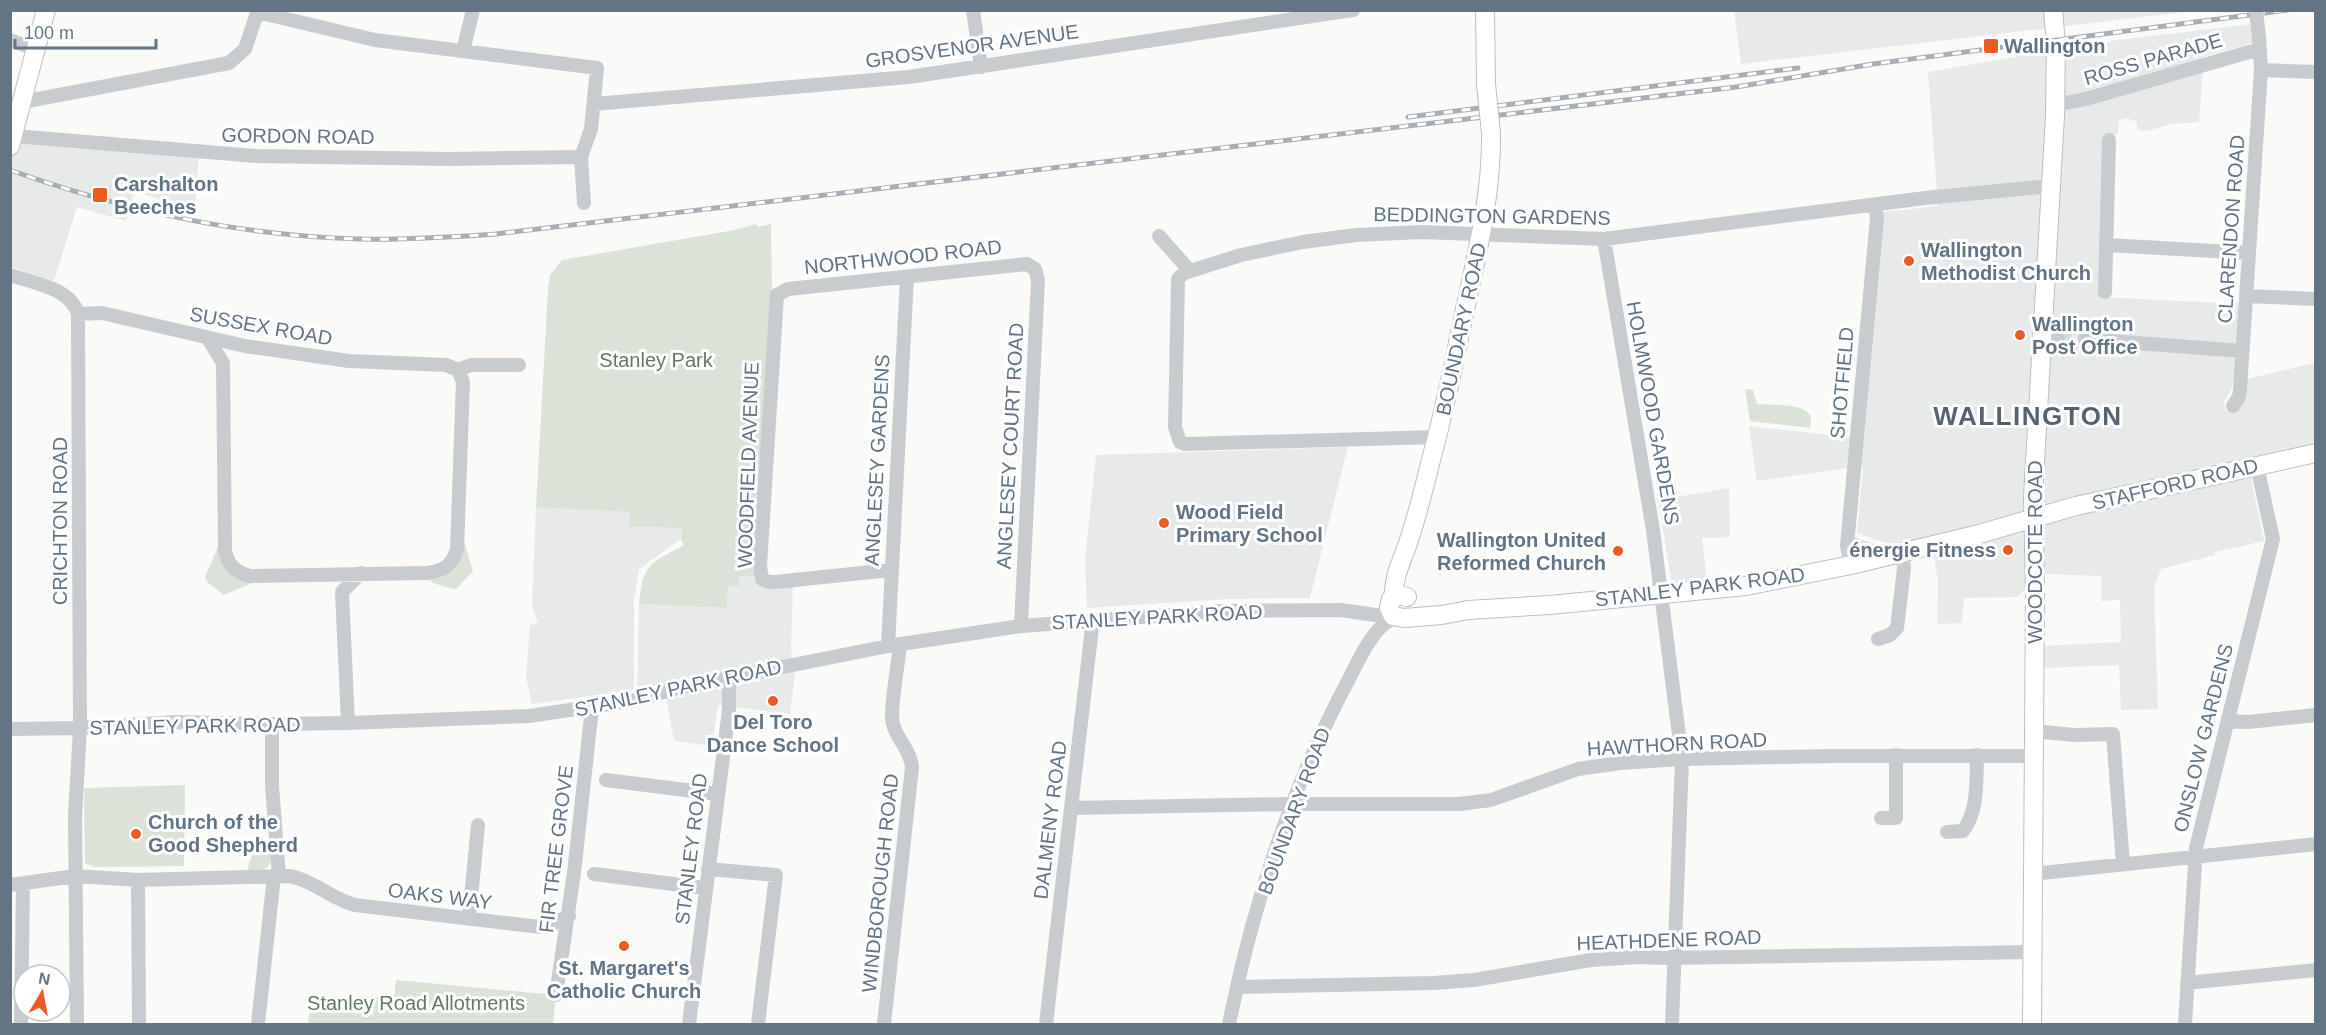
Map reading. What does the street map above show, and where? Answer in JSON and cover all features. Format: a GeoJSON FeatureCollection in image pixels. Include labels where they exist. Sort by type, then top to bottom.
{"type":"FeatureCollection","features":[{"type":"Feature","properties":{"kind":"main road"},"geometry":{"type":"LineString","coordinates":[[12,141],[46,10]]}},
{"type":"Feature","properties":{"kind":"main road","name":"BOUNDARY ROAD"},"geometry":{"type":"LineString","coordinates":[[1399,607],[1394,587],[1399,563],[1409,543],[1437,436],[1481,233],[1490,167],[1491,133],[1486,84],[1485,10]]}},
{"type":"Feature","properties":{"kind":"main road","name":"WOODCOTE ROAD"},"geometry":{"type":"LineString","coordinates":[[2032,1024],[2034,517],[2050,339],[2051,186],[2056,44],[2053,10]]}},
{"type":"Feature","properties":{"kind":"main road","name":"STAFFORD ROAD"},"geometry":{"type":"LineString","coordinates":[[2034,517],[2316,453]]}},
{"type":"Feature","properties":{"kind":"main road","name":"STANLEY PARK ROAD"},"geometry":{"type":"LineString","coordinates":[[1399,607],[1468,610],[1746,586],[1902,553],[1994,530],[2034,517]]}},
{"type":"Feature","properties":{"kind":"street"},"geometry":{"type":"LineString","coordinates":[[464,51],[473,10]]}},
{"type":"Feature","properties":{"kind":"street"},"geometry":{"type":"LineString","coordinates":[[973,10],[981,67]]}},
{"type":"Feature","properties":{"kind":"street","name":"GROSVENOR AVENUE"},"geometry":{"type":"LineString","coordinates":[[594,104],[909,77],[1353,10]]}},
{"type":"Feature","properties":{"kind":"street","name":"CLARENDON ROAD"},"geometry":{"type":"LineString","coordinates":[[2233,406],[2240,393],[2261,70],[2256,10]]}},
{"type":"Feature","properties":{"kind":"street"},"geometry":{"type":"LineString","coordinates":[[22,102],[229,63],[245,49],[257,11],[375,40],[597,68],[591,129],[581,157],[584,203]]}},
{"type":"Feature","properties":{"kind":"street"},"geometry":{"type":"LineString","coordinates":[[10,40],[35,50]]}},
{"type":"Feature","properties":{"kind":"street","name":"ROSS PARADE"},"geometry":{"type":"LineString","coordinates":[[2055,105],[2086,99],[2249,52],[2256,51],[2260,54]]}},
{"type":"Feature","properties":{"kind":"street"},"geometry":{"type":"LineString","coordinates":[[2261,70],[2316,72]]}},
{"type":"Feature","properties":{"kind":"street"},"geometry":{"type":"LineString","coordinates":[[2105,292],[2109,140]]}},
{"type":"Feature","properties":{"kind":"street","name":"GORDON ROAD"},"geometry":{"type":"LineString","coordinates":[[12,141],[256,156],[448,159],[581,157]]}},
{"type":"Feature","properties":{"kind":"street","name":"BEDDINGTON GARDENS"},"geometry":{"type":"LineString","coordinates":[[1190,271],[1241,255],[1333,238],[1400,232],[1604,239],[1875,204],[2051,186]]}},
{"type":"Feature","properties":{"kind":"street","name":"SHOTFIELD"},"geometry":{"type":"LineString","coordinates":[[1851,565],[1848,537],[1877,218],[1875,204]]}},
{"type":"Feature","properties":{"kind":"street"},"geometry":{"type":"LineString","coordinates":[[1159,236],[1190,271],[1180,276],[1177,285],[1175,427],[1180,442],[1195,444],[1437,436]]}},
{"type":"Feature","properties":{"kind":"street","name":"HOLMWOOD GARDENS"},"geometry":{"type":"LineString","coordinates":[[1604,239],[1662,595],[1682,759],[1672,1024]]}},
{"type":"Feature","properties":{"kind":"street"},"geometry":{"type":"LineString","coordinates":[[2107,245],[2249,253]]}},
{"type":"Feature","properties":{"kind":"street","name":"NORTHWOOD ROAD"},"geometry":{"type":"LineString","coordinates":[[777,295],[788,289],[1023,263],[1035,269]]}},
{"type":"Feature","properties":{"kind":"street","name":"ANGLESEY COURT ROAD"},"geometry":{"type":"LineString","coordinates":[[1021,626],[1038,280],[1035,269]]}},
{"type":"Feature","properties":{"kind":"street"},"geometry":{"type":"LineString","coordinates":[[10,275],[68,297],[74,303],[78,314]]}},
{"type":"Feature","properties":{"kind":"street","name":"ANGLESEY GARDENS"},"geometry":{"type":"LineString","coordinates":[[894,645],[891,570],[907,277]]}},
{"type":"Feature","properties":{"kind":"street","name":"WOODFIELD AVENUE"},"geometry":{"type":"LineString","coordinates":[[777,295],[760,566],[762,579],[775,582],[891,570]]}},
{"type":"Feature","properties":{"kind":"street"},"geometry":{"type":"LineString","coordinates":[[2246,296],[2316,299]]}},
{"type":"Feature","properties":{"kind":"street","name":"SUSSEX ROAD"},"geometry":{"type":"LineString","coordinates":[[78,314],[102,313],[209,340],[350,361],[446,365],[458,370],[471,365],[519,365]]}},
{"type":"Feature","properties":{"kind":"street","name":"CRICHTON ROAD"},"geometry":{"type":"LineString","coordinates":[[77,1024],[75,816],[80,728],[78,314]]}},
{"type":"Feature","properties":{"kind":"street"},"geometry":{"type":"LineString","coordinates":[[2085,339],[2242,351]]}},
{"type":"Feature","properties":{"kind":"street"},"geometry":{"type":"LineString","coordinates":[[209,340],[224,363],[224,540],[227,559],[231,567],[250,576],[437,572],[444,569],[454,559],[457,549],[463,382],[458,370]]}},
{"type":"Feature","properties":{"kind":"street"},"geometry":{"type":"LineString","coordinates":[[224,363],[245,346]]}},
{"type":"Feature","properties":{"kind":"street","name":"ONSLOW GARDENS"},"geometry":{"type":"LineString","coordinates":[[2185,1024],[2194,856],[2273,539],[2257,466]]}},
{"type":"Feature","properties":{"kind":"street"},"geometry":{"type":"LineString","coordinates":[[1878,639],[1897,628],[1904,568],[1902,553]]}},
{"type":"Feature","properties":{"kind":"street"},"geometry":{"type":"LineString","coordinates":[[342,592],[361,573]]}},
{"type":"Feature","properties":{"kind":"street"},"geometry":{"type":"LineString","coordinates":[[325,574],[342,592],[348,723]]}},
{"type":"Feature","properties":{"kind":"street","name":"STANLEY PARK ROAD"},"geometry":{"type":"LineString","coordinates":[[10,729],[80,728],[175,722],[348,723],[529,716],[637,700],[673,689],[894,645],[1021,626],[1221,611],[1399,607]]}},
{"type":"Feature","properties":{"kind":"street","name":"BOUNDARY ROAD"},"geometry":{"type":"LineString","coordinates":[[1230,1024],[1237,987],[1278,843],[1292,804],[1327,720],[1373,636],[1399,607]]}},
{"type":"Feature","properties":{"kind":"street","name":"DALMENY ROAD"},"geometry":{"type":"LineString","coordinates":[[1046,1024],[1093,619]]}},
{"type":"Feature","properties":{"kind":"street","name":"WINDBOROUGH ROAD"},"geometry":{"type":"LineString","coordinates":[[884,1024],[912,767],[909,752],[897,734],[892,719],[894,645]]}},
{"type":"Feature","properties":{"kind":"street","name":"STANLEY ROAD"},"geometry":{"type":"LineString","coordinates":[[688,1024],[729,710],[729,678]]}},
{"type":"Feature","properties":{"kind":"street","name":"FIR TREE GROVE"},"geometry":{"type":"LineString","coordinates":[[556,995],[569,916],[592,708]]}},
{"type":"Feature","properties":{"kind":"street"},"geometry":{"type":"LineString","coordinates":[[2228,721],[2248,722],[2316,715]]}},
{"type":"Feature","properties":{"kind":"street"},"geometry":{"type":"LineString","coordinates":[[258,1024],[276,876],[272,724]]}},
{"type":"Feature","properties":{"kind":"street"},"geometry":{"type":"LineString","coordinates":[[2034,731],[2074,735],[2113,734],[2123,864]]}},
{"type":"Feature","properties":{"kind":"street"},"geometry":{"type":"LineString","coordinates":[[1881,818],[1896,818],[1896,755]]}},
{"type":"Feature","properties":{"kind":"street","name":"HAWTHORN ROAD"},"geometry":{"type":"LineString","coordinates":[[1071,808],[1475,803],[1578,769],[1598,765],[1682,759],[1896,755],[2034,756]]}},
{"type":"Feature","properties":{"kind":"street"},"geometry":{"type":"LineString","coordinates":[[1947,832],[1963,831],[1971,814],[1975,795],[1977,755]]}},
{"type":"Feature","properties":{"kind":"street"},"geometry":{"type":"LineString","coordinates":[[606,780],[717,794]]}},
{"type":"Feature","properties":{"kind":"street"},"geometry":{"type":"LineString","coordinates":[[469,919],[478,825]]}},
{"type":"Feature","properties":{"kind":"street"},"geometry":{"type":"LineString","coordinates":[[2032,874],[2316,844]]}},
{"type":"Feature","properties":{"kind":"street"},"geometry":{"type":"LineString","coordinates":[[708,869],[776,875],[758,1024]]}},
{"type":"Feature","properties":{"kind":"street"},"geometry":{"type":"LineString","coordinates":[[594,874],[705,888]]}},
{"type":"Feature","properties":{"kind":"street","name":"OAKS WAY"},"geometry":{"type":"LineString","coordinates":[[17,884],[75,876],[138,880],[276,876],[300,878],[333,897],[355,905],[545,927]]}},
{"type":"Feature","properties":{"kind":"street"},"geometry":{"type":"LineString","coordinates":[[138,880],[139,1024]]}},
{"type":"Feature","properties":{"kind":"street"},"geometry":{"type":"LineString","coordinates":[[17,884],[21,1024]]}},
{"type":"Feature","properties":{"kind":"street"},"geometry":{"type":"LineString","coordinates":[[564,946],[545,927],[569,916]]}},
{"type":"Feature","properties":{"kind":"street","name":"HEATHDENE ROAD"},"geometry":{"type":"LineString","coordinates":[[1237,987],[1434,983],[1484,978],[1591,960],[1639,957],[2032,952]]}},
{"type":"Feature","properties":{"kind":"street"},"geometry":{"type":"LineString","coordinates":[[2187,983],[2316,970]]}},
{"type":"Feature","properties":{"kind":"shaded area"},"geometry":{"type":"Polygon","coordinates":[[[1734,10],[2193,11],[1741,64],[1734,10]]]}},
{"type":"Feature","properties":{"kind":"shaded area"},"geometry":{"type":"Polygon","coordinates":[[[2254,24],[2252,43],[2204,56],[2199,122],[2173,124],[2146,131],[2138,130],[2136,120],[2130,121],[2129,118],[2119,120],[2118,134],[2105,138],[2101,297],[2241,304],[2235,375],[2224,402],[2226,413],[2242,380],[2315,363],[2315,445],[2256,456],[2251,478],[2264,541],[2215,552],[2215,555],[2161,569],[2154,588],[2158,709],[2121,710],[2119,665],[2040,668],[2040,646],[2121,642],[2120,600],[2101,601],[2102,576],[2041,574],[2017,597],[1964,598],[1962,623],[1937,624],[1938,581],[1934,556],[1918,541],[1903,545],[1889,544],[1857,533],[1863,466],[1757,481],[1749,426],[1849,437],[1864,436],[1883,212],[1938,206],[1928,72],[2032,54],[2040,43],[2067,40],[2068,53],[2116,40],[2254,24]]]}},
{"type":"Feature","properties":{"kind":"shaded area"},"geometry":{"type":"Polygon","coordinates":[[[16,139],[199,154],[195,208],[177,205],[134,191],[126,221],[77,207],[54,281],[11,267],[10,155],[16,139]]]}},
{"type":"Feature","properties":{"kind":"shaded area","name":"Wood Field Primary School"},"geometry":{"type":"Polygon","coordinates":[[[1348,447],[1310,598],[1229,599],[1087,608],[1085,559],[1096,455],[1348,447]]]}},
{"type":"Feature","properties":{"kind":"shaded area"},"geometry":{"type":"Polygon","coordinates":[[[1729,488],[1730,537],[1702,538],[1707,580],[1672,584],[1658,500],[1729,488]]]}},
{"type":"Feature","properties":{"kind":"shaded area"},"geometry":{"type":"Polygon","coordinates":[[[536,506],[630,512],[630,527],[682,528],[681,539],[639,569],[634,601],[634,690],[532,704],[526,678],[530,625],[538,623],[532,606],[536,506]]]}},
{"type":"Feature","properties":{"kind":"shaded area"},"geometry":{"type":"Polygon","coordinates":[[[739,576],[760,576],[793,581],[791,650],[795,672],[790,714],[718,705],[712,746],[674,741],[665,689],[638,695],[637,692],[639,604],[727,608],[728,586],[739,576]]]}},
{"type":"Feature","properties":{"kind":"green space","name":"Stanley Park"},"geometry":{"type":"Polygon","coordinates":[[[756,224],[758,227],[771,224],[772,293],[760,576],[739,576],[739,586],[728,586],[727,608],[639,604],[643,580],[650,566],[684,545],[681,540],[682,528],[630,527],[630,512],[536,507],[550,275],[562,260],[735,230],[756,224]]]}},
{"type":"Feature","properties":{"kind":"green space"},"geometry":{"type":"Polygon","coordinates":[[[1745,389],[1753,390],[1757,404],[1796,407],[1808,413],[1811,418],[1810,428],[1750,421],[1745,389]]]}},
{"type":"Feature","properties":{"kind":"green space"},"geometry":{"type":"Polygon","coordinates":[[[1854,537],[1884,549],[1864,552],[1856,546],[1854,537]]]}},
{"type":"Feature","properties":{"kind":"green space"},"geometry":{"type":"Polygon","coordinates":[[[464,541],[473,571],[456,589],[437,584],[421,575],[430,575],[464,541]]]}},
{"type":"Feature","properties":{"kind":"green space"},"geometry":{"type":"Polygon","coordinates":[[[223,543],[252,583],[224,595],[207,582],[205,577],[218,547],[223,543]]]}},
{"type":"Feature","properties":{"kind":"green space"},"geometry":{"type":"Polygon","coordinates":[[[185,785],[184,866],[94,867],[85,863],[84,788],[185,785]]]}},
{"type":"Feature","properties":{"kind":"green space"},"geometry":{"type":"Polygon","coordinates":[[[271,844],[269,865],[262,870],[248,871],[254,853],[261,847],[271,844]]]}},
{"type":"Feature","properties":{"kind":"green space","name":"Stanley Road Allotments"},"geometry":{"type":"Polygon","coordinates":[[[396,980],[556,995],[553,1024],[308,1024],[310,1008],[373,1015],[375,997],[394,998],[396,980]]]}},
{"type":"Feature","properties":{"kind":"tunnel"},"geometry":{"type":"LineString","coordinates":[[2058,339],[2085,339]]}},
{"type":"Feature","properties":{"kind":"railway"},"geometry":{"type":"LineString","coordinates":[[10,170],[139,209],[270,233],[359,239],[496,234],[1736,87],[1873,64],[2288,10]]}},
{"type":"Feature","properties":{"kind":"railway"},"geometry":{"type":"LineString","coordinates":[[1408,117],[1798,68]]}},
{"type":"Feature","properties":{"kind":"place","name":"Wallington"},"geometry":{"type":"Point","coordinates":[1991,46]}},
{"type":"Feature","properties":{"kind":"place","name":"Carshalton Beeches"},"geometry":{"type":"Point","coordinates":[100,195]}},
{"type":"Feature","properties":{"kind":"place","name":"Wallington Methodist Church"},"geometry":{"type":"Point","coordinates":[1909,261]}},
{"type":"Feature","properties":{"kind":"place","name":"Wallington Post Office"},"geometry":{"type":"Point","coordinates":[2020,335]}},
{"type":"Feature","properties":{"kind":"place","name":"Wood Field Primary School"},"geometry":{"type":"Point","coordinates":[1164,523]}},
{"type":"Feature","properties":{"kind":"place","name":"énergie Fitness"},"geometry":{"type":"Point","coordinates":[2008,550]}},
{"type":"Feature","properties":{"kind":"place","name":"Wallington United Reformed Church"},"geometry":{"type":"Point","coordinates":[1618,551]}},
{"type":"Feature","properties":{"kind":"place","name":"Del Toro Dance School"},"geometry":{"type":"Point","coordinates":[773,701]}},
{"type":"Feature","properties":{"kind":"place","name":"Church of the Good Shepherd"},"geometry":{"type":"Point","coordinates":[136,834]}},
{"type":"Feature","properties":{"kind":"place","name":"St. Margaret's Catholic Church"},"geometry":{"type":"Point","coordinates":[624,946]}},
{"type":"Feature","properties":{"kind":"district","name":"WALLINGTON"},"geometry":{"type":"Point","coordinates":[2028,416]}}]}
